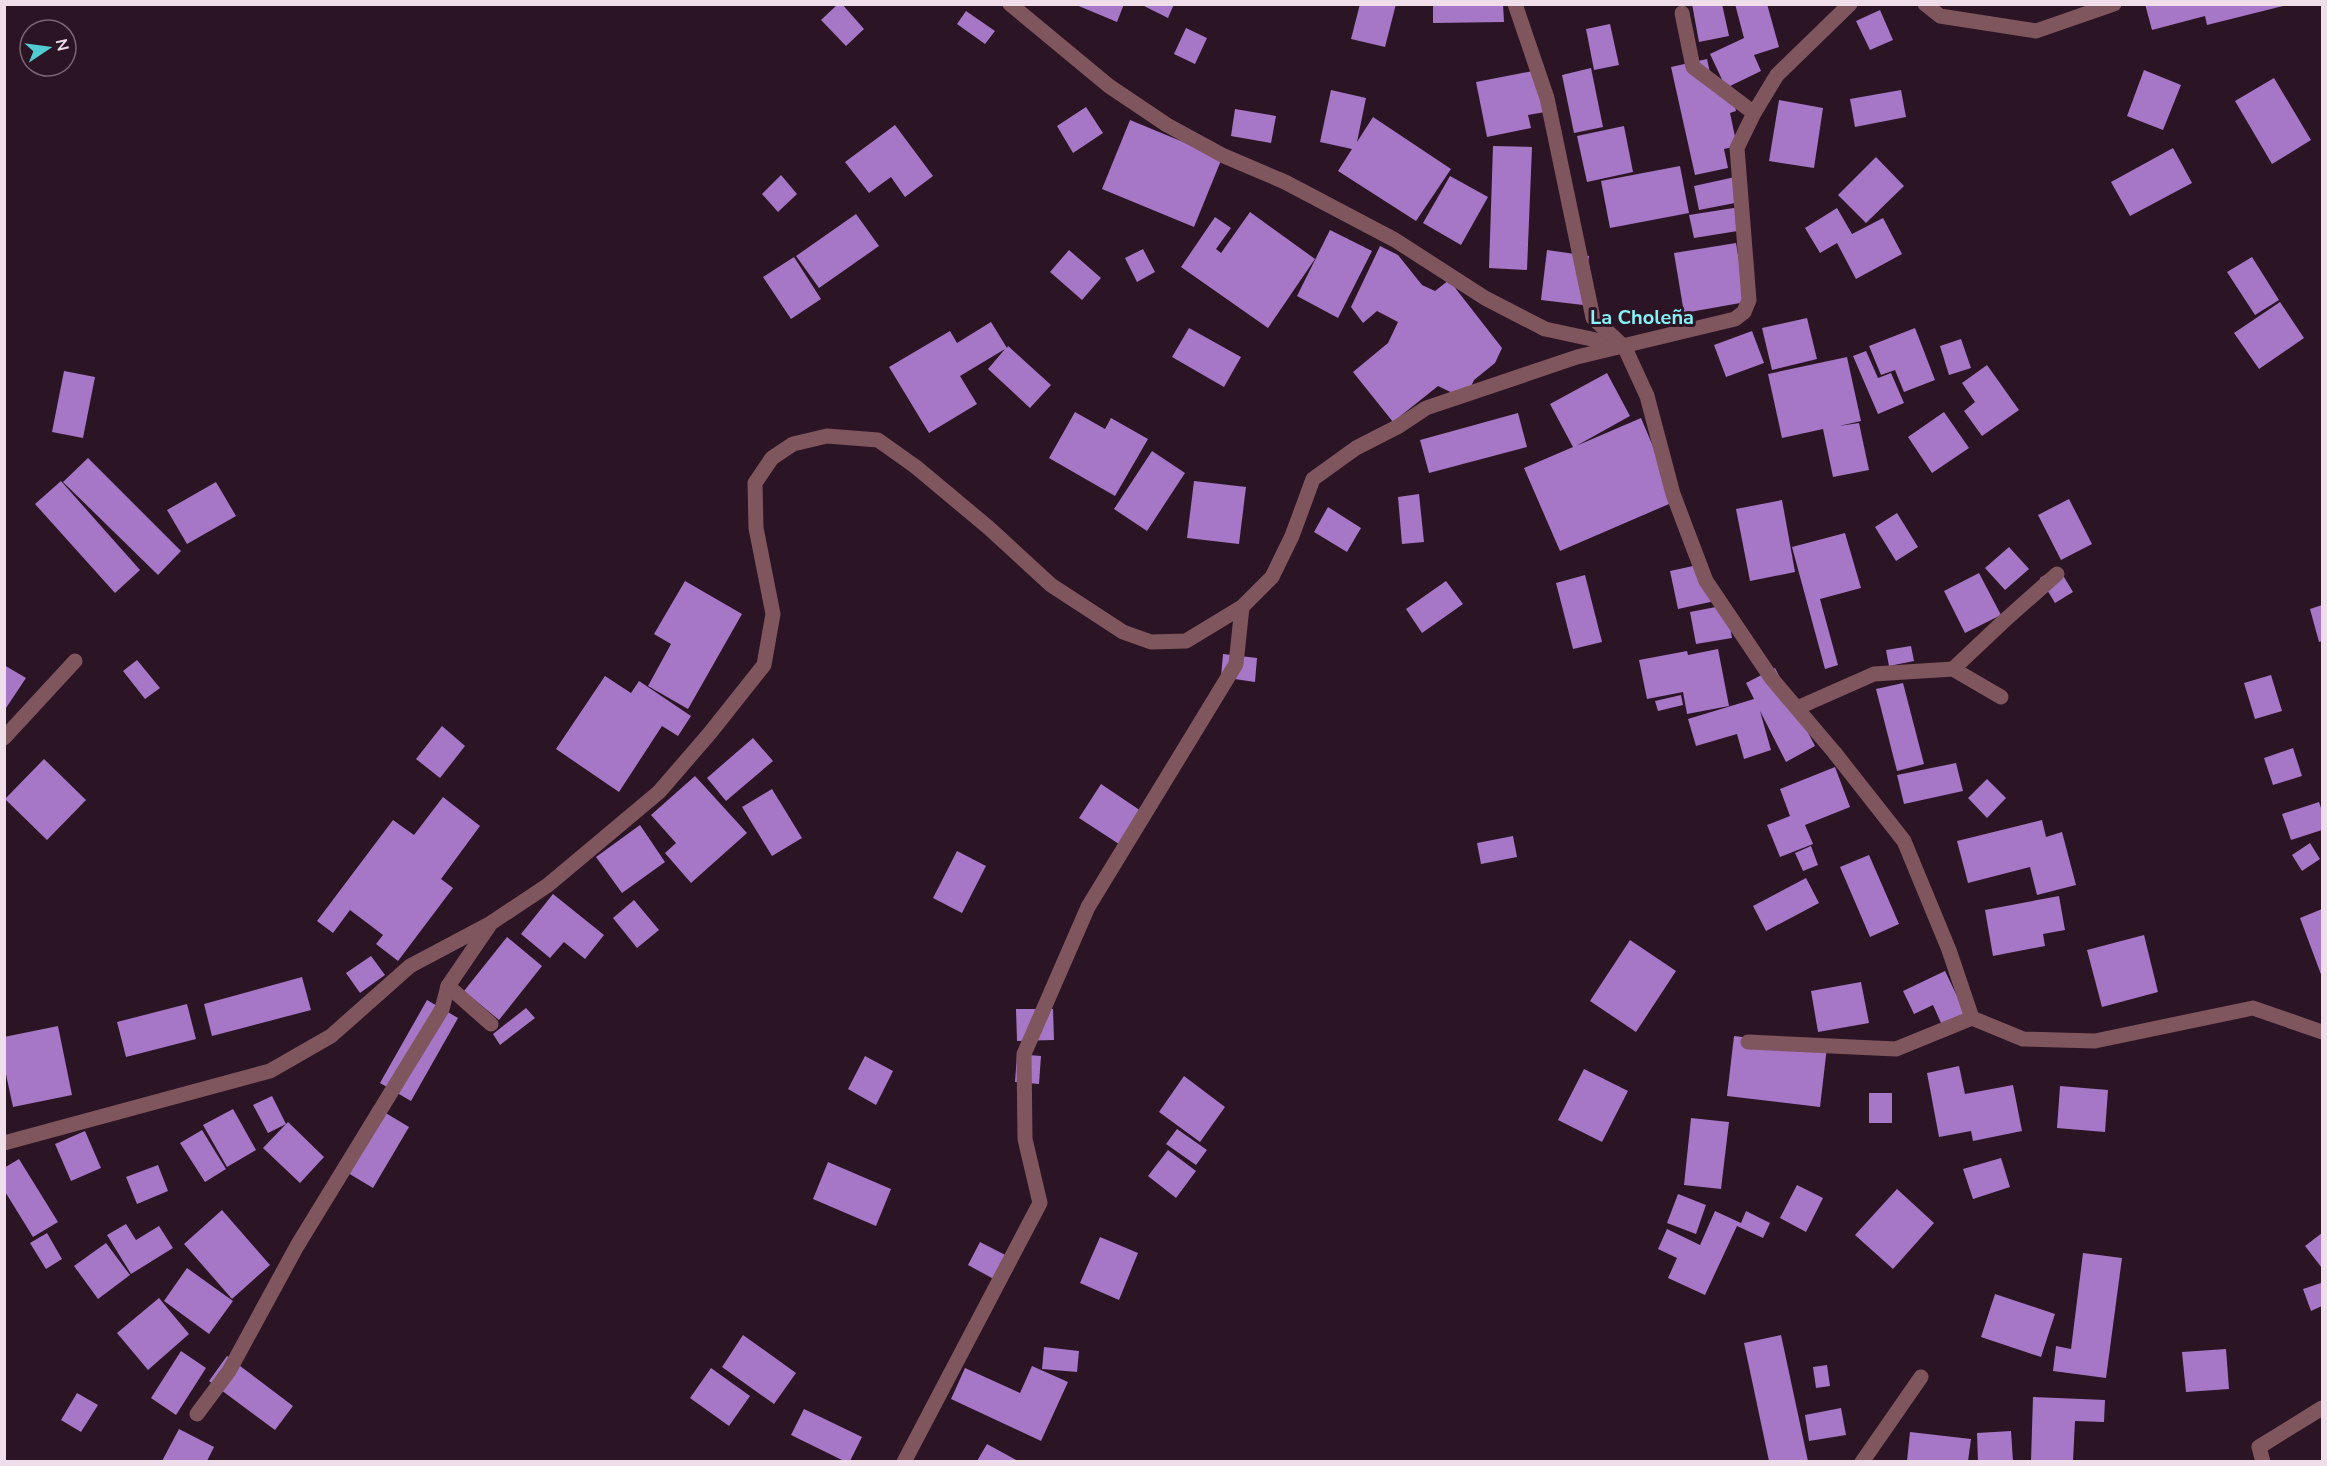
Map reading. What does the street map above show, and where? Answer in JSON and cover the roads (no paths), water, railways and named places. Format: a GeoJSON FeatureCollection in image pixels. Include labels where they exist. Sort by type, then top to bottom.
{"type":"FeatureCollection","features":[{"type":"Feature","properties":{"kind":"street"},"geometry":{"type":"LineString","coordinates":[[1010,4],[1109,86],[1167,125],[1224,156],[1285,182],[1395,240],[1485,298],[1545,329],[1624,346]]}},
{"type":"Feature","properties":{"kind":"street"},"geometry":{"type":"LineString","coordinates":[[1515,4],[1547,98],[1593,318],[1624,346],[1647,396],[1673,494],[1706,581],[1772,679],[1904,841],[1949,950],[1972,1018]]}},
{"type":"Feature","properties":{"kind":"street"},"geometry":{"type":"LineString","coordinates":[[4,1143],[270,1071],[331,1036],[410,966],[491,923],[548,885],[659,792],[764,665],[773,614],[756,528],[755,483],[772,458],[793,444],[827,436],[878,440],[989,528],[1051,585],[1123,632],[1151,642],[1186,641],[1242,607],[1272,577],[1292,536],[1313,479],[1356,448],[1399,426],[1426,408],[1577,357],[1735,319],[1744,312],[1749,300],[1737,148],[1754,113],[1777,75],[1850,4]]}},
{"type":"Feature","properties":{"kind":"street"},"geometry":{"type":"LineString","coordinates":[[1925,4],[1940,16],[2036,31],[2114,4]]}},
{"type":"Feature","properties":{"kind":"street"},"geometry":{"type":"LineString","coordinates":[[1682,13],[1693,67],[1754,113]]}},
{"type":"Feature","properties":{"kind":"street"},"geometry":{"type":"LineString","coordinates":[[1953,669],[2057,574]]}},
{"type":"Feature","properties":{"kind":"street"},"geometry":{"type":"LineString","coordinates":[[904,1461],[1040,1203],[1025,1139],[1024,1054],[1088,907],[1236,664],[1242,607]]}},
{"type":"Feature","properties":{"kind":"street"},"geometry":{"type":"LineString","coordinates":[[4,738],[75,661]]}},
{"type":"Feature","properties":{"kind":"street"},"geometry":{"type":"LineString","coordinates":[[1797,708],[1874,674],[1953,669],[2001,697]]}},
{"type":"Feature","properties":{"kind":"street"},"geometry":{"type":"LineString","coordinates":[[197,1414],[229,1371],[297,1246],[442,1009],[448,986],[491,923]]}},
{"type":"Feature","properties":{"kind":"street"},"geometry":{"type":"LineString","coordinates":[[448,986],[492,1024]]}},
{"type":"Feature","properties":{"kind":"street"},"geometry":{"type":"LineString","coordinates":[[1748,1042],[1896,1049],[1972,1018],[2023,1040],[2095,1041],[2253,1008],[2322,1032]]}},
{"type":"Feature","properties":{"kind":"street"},"geometry":{"type":"LineString","coordinates":[[1862,1461],[1921,1377]]}},
{"type":"Feature","properties":{"kind":"street"},"geometry":{"type":"LineString","coordinates":[[2263,1461],[2259,1447],[2322,1408]]}},
{"type":"Feature","properties":{"kind":"district","name":"La Choleña"},"geometry":{"type":"Point","coordinates":[1642,317]}}]}
